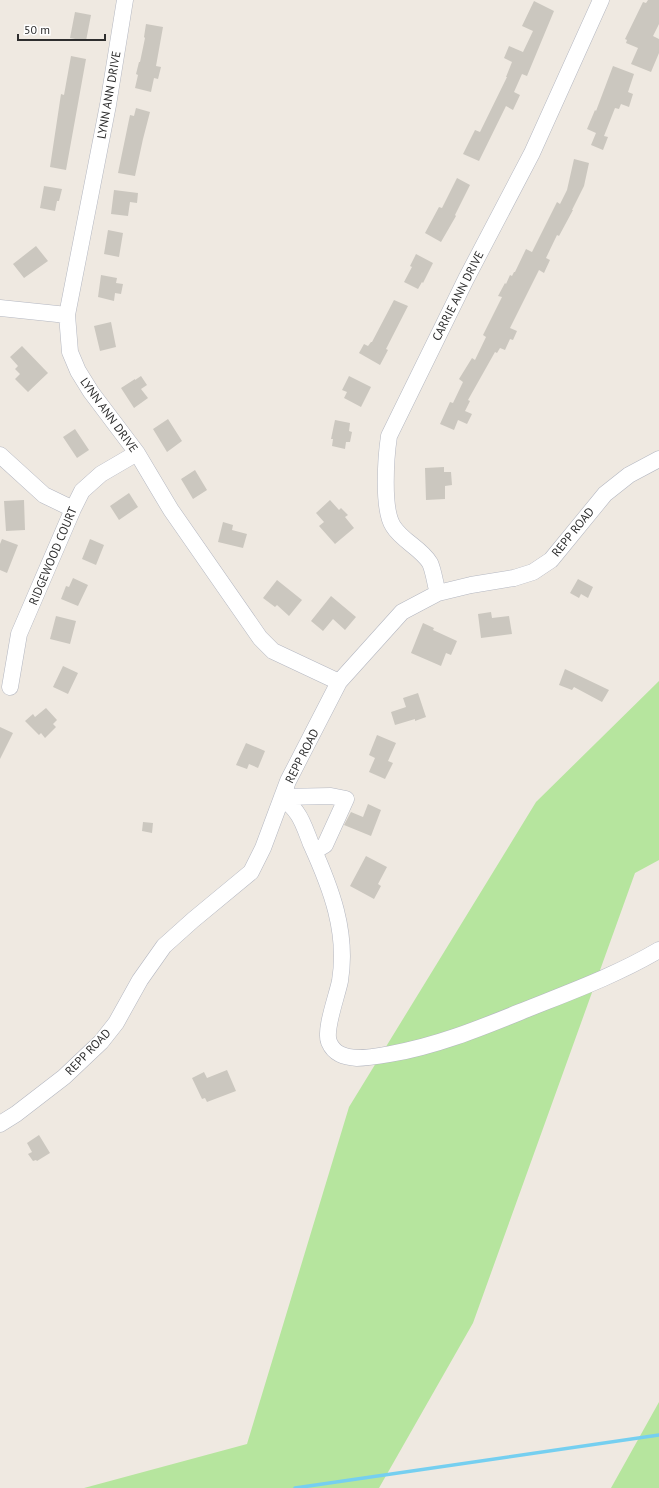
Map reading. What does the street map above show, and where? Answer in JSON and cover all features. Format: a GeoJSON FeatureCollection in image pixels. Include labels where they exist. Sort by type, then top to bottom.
{"type":"FeatureCollection","features":[{"type":"Feature","properties":{"kind":"street","name":"LYNN ANN DRIVE"},"geometry":{"type":"LineString","coordinates":[[125,0],[108,105],[67,315],[70,352],[78,371],[91,392],[137,453],[171,510],[260,638],[273,651],[339,682]]}},
{"type":"Feature","properties":{"kind":"street","name":"CARRIE ANN DRIVE"},"geometry":{"type":"LineString","coordinates":[[438,593],[430,563],[393,526],[388,512],[386,457],[389,436],[459,293],[532,153],[601,0]]}},
{"type":"Feature","properties":{"kind":"street"},"geometry":{"type":"LineString","coordinates":[[0,308],[67,315]]}},
{"type":"Feature","properties":{"kind":"street","name":"RIDGEWOOD COURT"},"geometry":{"type":"LineString","coordinates":[[10,687],[20,634],[72,508],[82,491],[101,474],[137,453]]}},
{"type":"Feature","properties":{"kind":"street"},"geometry":{"type":"LineString","coordinates":[[0,455],[44,495],[72,508]]}},
{"type":"Feature","properties":{"kind":"street","name":"REPP ROAD"},"geometry":{"type":"LineString","coordinates":[[0,1124],[16,1114],[64,1077],[101,1042],[116,1023],[140,980],[164,946],[192,920],[251,872],[263,848],[288,781],[339,682],[402,612],[438,593],[471,585],[514,578],[533,572],[551,560],[605,494],[629,476],[659,459]]}},
{"type":"Feature","properties":{"kind":"street"},"geometry":{"type":"LineString","coordinates":[[282,797],[331,796],[346,799],[325,845],[314,851]]}},
{"type":"Feature","properties":{"kind":"street"},"geometry":{"type":"LineString","coordinates":[[282,797],[298,813],[334,898],[339,924],[342,956],[340,981],[328,1028],[328,1040],[334,1051],[343,1055],[357,1058],[373,1057],[412,1050],[454,1038],[581,988],[634,965],[659,950]]}},
{"type":"Feature","properties":{"kind":"green space"},"geometry":{"type":"Polygon","coordinates":[[[659,681],[659,860],[635,873],[473,1323],[379,1488],[84,1488],[247,1444],[349,1107],[536,802],[659,681]]]}},
{"type":"Feature","properties":{"kind":"green space"},"geometry":{"type":"Polygon","coordinates":[[[659,1402],[659,1488],[611,1488],[659,1402]]]}},
{"type":"Feature","properties":{"kind":"building"},"geometry":{"type":"Polygon","coordinates":[[[648,0],[659,0],[659,24],[653,36],[659,39],[659,53],[651,72],[631,64],[638,48],[626,43],[627,40],[625,39],[643,2],[646,3],[648,0]]]}},
{"type":"Feature","properties":{"kind":"building"},"geometry":{"type":"Polygon","coordinates":[[[534,1],[554,11],[527,76],[522,74],[514,92],[520,95],[513,110],[506,106],[479,161],[463,154],[475,130],[480,132],[507,77],[512,62],[504,58],[509,46],[523,52],[533,31],[522,26],[534,1]]]}},
{"type":"Feature","properties":{"kind":"building"},"geometry":{"type":"Polygon","coordinates":[[[75,12],[91,15],[86,41],[70,38],[75,12]]]}},
{"type":"Feature","properties":{"kind":"building"},"geometry":{"type":"Polygon","coordinates":[[[146,24],[163,27],[156,66],[161,67],[158,79],[154,78],[151,92],[135,88],[138,75],[136,74],[145,38],[146,24]]]}},
{"type":"Feature","properties":{"kind":"building"},"geometry":{"type":"Polygon","coordinates":[[[71,56],[86,59],[66,170],[50,167],[61,94],[64,95],[71,56]]]}},
{"type":"Feature","properties":{"kind":"building"},"geometry":{"type":"Polygon","coordinates":[[[613,66],[634,74],[628,92],[633,94],[629,107],[621,104],[619,109],[615,108],[604,136],[608,137],[603,150],[591,145],[596,133],[587,129],[595,110],[596,111],[613,66]]]}},
{"type":"Feature","properties":{"kind":"building"},"geometry":{"type":"Polygon","coordinates":[[[136,108],[150,112],[135,176],[118,173],[130,115],[134,116],[136,108]]]}},
{"type":"Feature","properties":{"kind":"building"},"geometry":{"type":"Polygon","coordinates":[[[574,159],[589,163],[584,186],[573,210],[559,236],[557,235],[546,258],[550,260],[544,273],[539,270],[510,328],[517,331],[513,340],[510,339],[505,350],[500,348],[497,353],[495,352],[468,400],[470,401],[465,411],[472,414],[467,424],[458,420],[454,430],[440,424],[450,402],[453,403],[463,382],[459,379],[472,358],[475,360],[486,337],[483,335],[502,297],[498,296],[505,283],[506,284],[510,275],[512,276],[515,272],[526,249],[532,252],[557,202],[560,204],[567,190],[574,159]]]}},
{"type":"Feature","properties":{"kind":"building"},"geometry":{"type":"Polygon","coordinates":[[[457,178],[470,185],[455,215],[456,216],[441,242],[425,233],[439,207],[442,208],[457,178]]]}},
{"type":"Feature","properties":{"kind":"building"},"geometry":{"type":"Polygon","coordinates":[[[44,186],[62,189],[55,211],[40,208],[44,186]]]}},
{"type":"Feature","properties":{"kind":"building"},"geometry":{"type":"Polygon","coordinates":[[[114,190],[138,193],[137,203],[130,202],[128,216],[111,214],[114,190]]]}},
{"type":"Feature","properties":{"kind":"building"},"geometry":{"type":"Polygon","coordinates":[[[108,230],[123,233],[119,257],[104,254],[108,230]]]}},
{"type":"Feature","properties":{"kind":"building"},"geometry":{"type":"Polygon","coordinates":[[[36,246],[48,261],[24,278],[13,264],[36,246]]]}},
{"type":"Feature","properties":{"kind":"building"},"geometry":{"type":"Polygon","coordinates":[[[416,254],[433,263],[423,283],[422,282],[418,289],[404,282],[412,267],[410,266],[416,254]]]}},
{"type":"Feature","properties":{"kind":"building"},"geometry":{"type":"Polygon","coordinates":[[[101,275],[117,278],[116,283],[123,284],[121,294],[115,293],[114,301],[98,297],[101,275]]]}},
{"type":"Feature","properties":{"kind":"building"},"geometry":{"type":"Polygon","coordinates":[[[394,300],[408,306],[386,349],[388,350],[380,365],[359,353],[364,344],[368,346],[372,342],[394,300]]]}},
{"type":"Feature","properties":{"kind":"building"},"geometry":{"type":"Polygon","coordinates":[[[111,322],[116,347],[100,351],[94,326],[111,322]]]}},
{"type":"Feature","properties":{"kind":"building"},"geometry":{"type":"Polygon","coordinates":[[[22,346],[48,373],[28,392],[15,379],[20,374],[15,369],[18,366],[10,357],[22,346]]]}},
{"type":"Feature","properties":{"kind":"building"},"geometry":{"type":"Polygon","coordinates":[[[141,376],[147,385],[141,389],[148,398],[134,408],[121,388],[141,376]]]}},
{"type":"Feature","properties":{"kind":"building"},"geometry":{"type":"Polygon","coordinates":[[[349,376],[371,387],[361,407],[344,398],[347,392],[342,390],[349,376]]]}},
{"type":"Feature","properties":{"kind":"building"},"geometry":{"type":"Polygon","coordinates":[[[168,419],[182,441],[167,452],[153,429],[168,419]]]}},
{"type":"Feature","properties":{"kind":"building"},"geometry":{"type":"Polygon","coordinates":[[[335,420],[350,423],[349,431],[352,432],[350,442],[346,442],[345,449],[332,446],[333,439],[331,439],[335,420]]]}},
{"type":"Feature","properties":{"kind":"building"},"geometry":{"type":"Polygon","coordinates":[[[75,429],[89,450],[77,458],[63,437],[75,429]]]}},
{"type":"Feature","properties":{"kind":"building"},"geometry":{"type":"Polygon","coordinates":[[[444,467],[444,472],[451,472],[452,485],[445,486],[445,499],[426,500],[425,468],[444,467]]]}},
{"type":"Feature","properties":{"kind":"building"},"geometry":{"type":"Polygon","coordinates":[[[195,470],[207,490],[193,499],[181,479],[195,470]]]}},
{"type":"Feature","properties":{"kind":"building"},"geometry":{"type":"Polygon","coordinates":[[[129,493],[138,507],[119,520],[110,506],[129,493]]]}},
{"type":"Feature","properties":{"kind":"building"},"geometry":{"type":"Polygon","coordinates":[[[24,500],[25,530],[6,531],[4,501],[24,500]]]}},
{"type":"Feature","properties":{"kind":"building"},"geometry":{"type":"Polygon","coordinates":[[[330,500],[339,510],[341,508],[348,515],[345,517],[354,528],[335,544],[319,526],[324,522],[316,513],[330,500]]]}},
{"type":"Feature","properties":{"kind":"building"},"geometry":{"type":"Polygon","coordinates":[[[223,522],[233,525],[232,530],[247,534],[243,548],[218,542],[223,522]]]}},
{"type":"Feature","properties":{"kind":"building"},"geometry":{"type":"Polygon","coordinates":[[[2,539],[18,545],[7,573],[0,570],[0,544],[2,539]]]}},
{"type":"Feature","properties":{"kind":"building"},"geometry":{"type":"Polygon","coordinates":[[[90,539],[104,545],[96,565],[82,559],[90,539]]]}},
{"type":"Feature","properties":{"kind":"building"},"geometry":{"type":"Polygon","coordinates":[[[73,578],[88,585],[78,606],[61,599],[66,586],[69,587],[73,578]]]}},
{"type":"Feature","properties":{"kind":"building"},"geometry":{"type":"Polygon","coordinates":[[[578,579],[593,587],[588,598],[581,594],[579,598],[570,593],[578,579]]]}},
{"type":"Feature","properties":{"kind":"building"},"geometry":{"type":"Polygon","coordinates":[[[277,580],[302,600],[289,616],[277,605],[275,607],[263,598],[277,580]]]}},
{"type":"Feature","properties":{"kind":"building"},"geometry":{"type":"Polygon","coordinates":[[[331,596],[356,617],[345,630],[333,619],[323,631],[311,621],[331,596]]]}},
{"type":"Feature","properties":{"kind":"building"},"geometry":{"type":"Polygon","coordinates":[[[491,612],[492,618],[509,616],[512,634],[481,638],[478,614],[491,612]]]}},
{"type":"Feature","properties":{"kind":"building"},"geometry":{"type":"Polygon","coordinates":[[[56,616],[76,621],[70,644],[50,639],[56,616]]]}},
{"type":"Feature","properties":{"kind":"building"},"geometry":{"type":"Polygon","coordinates":[[[423,623],[434,628],[433,630],[457,641],[451,655],[446,653],[441,666],[411,653],[423,623]]]}},
{"type":"Feature","properties":{"kind":"building"},"geometry":{"type":"Polygon","coordinates":[[[63,666],[78,673],[68,694],[53,687],[63,666]]]}},
{"type":"Feature","properties":{"kind":"building"},"geometry":{"type":"Polygon","coordinates":[[[565,669],[609,690],[602,702],[574,687],[572,690],[559,685],[565,669]]]}},
{"type":"Feature","properties":{"kind":"building"},"geometry":{"type":"Polygon","coordinates":[[[418,693],[426,717],[395,725],[391,712],[406,707],[403,698],[418,693]]]}},
{"type":"Feature","properties":{"kind":"building"},"geometry":{"type":"Polygon","coordinates":[[[46,708],[57,720],[53,724],[56,727],[45,738],[41,733],[39,735],[25,721],[33,714],[35,717],[46,708]]]}},
{"type":"Feature","properties":{"kind":"building"},"geometry":{"type":"Polygon","coordinates":[[[0,727],[13,733],[0,759],[0,727]]]}},
{"type":"Feature","properties":{"kind":"building"},"geometry":{"type":"Polygon","coordinates":[[[377,735],[396,743],[388,761],[393,763],[385,779],[369,772],[375,758],[369,755],[377,735]]]}},
{"type":"Feature","properties":{"kind":"building"},"geometry":{"type":"Polygon","coordinates":[[[246,743],[265,751],[258,768],[249,764],[247,769],[236,765],[246,743]]]}},
{"type":"Feature","properties":{"kind":"building"},"geometry":{"type":"Polygon","coordinates":[[[368,804],[381,810],[371,836],[344,825],[351,812],[363,817],[368,804]]]}},
{"type":"Feature","properties":{"kind":"building"},"geometry":{"type":"Polygon","coordinates":[[[143,822],[153,823],[152,833],[142,831],[143,822]]]}},
{"type":"Feature","properties":{"kind":"building"},"geometry":{"type":"Polygon","coordinates":[[[366,856],[387,867],[378,884],[381,886],[374,899],[350,886],[366,856]]]}},
{"type":"Feature","properties":{"kind":"building"},"geometry":{"type":"Polygon","coordinates":[[[227,1070],[236,1091],[207,1102],[205,1098],[202,1099],[192,1078],[204,1072],[207,1078],[227,1070]]]}},
{"type":"Feature","properties":{"kind":"building"},"geometry":{"type":"Polygon","coordinates":[[[39,1135],[50,1153],[37,1161],[33,1161],[28,1154],[32,1152],[27,1143],[39,1135]]]}},
{"type":"Feature","properties":{"kind":"waterway"},"geometry":{"type":"LineString","coordinates":[[295,1488],[659,1435]]}}]}
